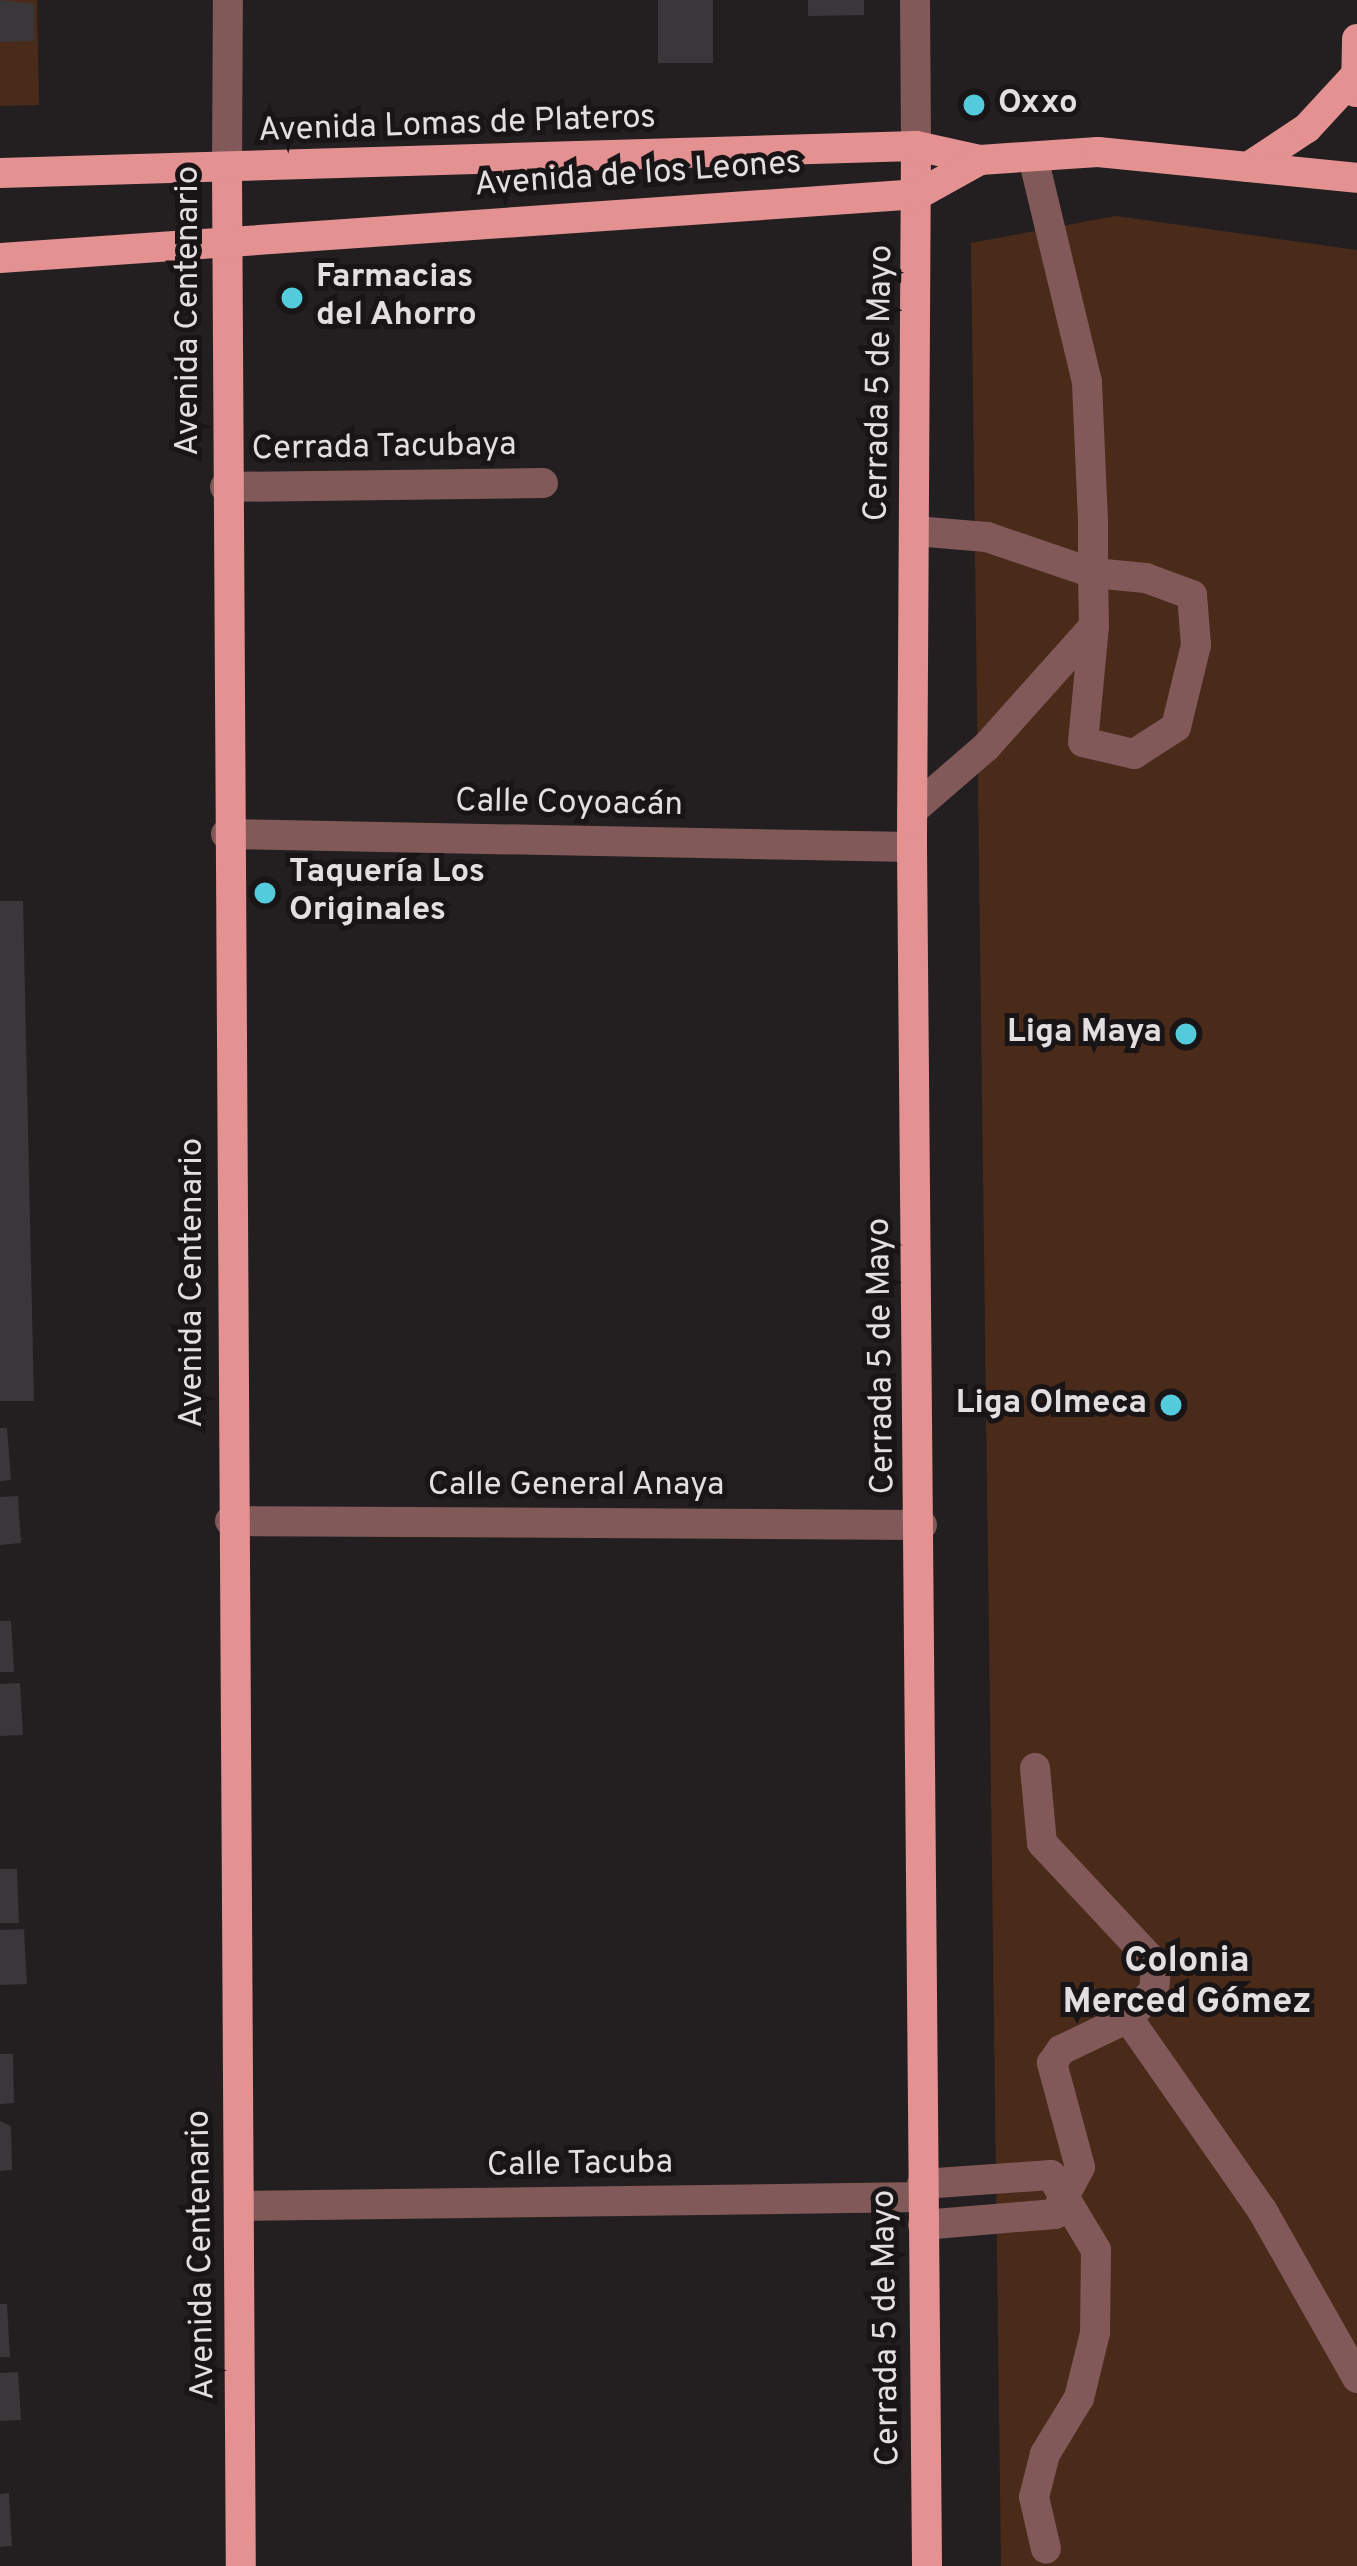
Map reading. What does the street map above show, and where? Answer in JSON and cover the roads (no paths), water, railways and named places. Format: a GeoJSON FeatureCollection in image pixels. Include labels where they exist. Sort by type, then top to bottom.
{"type":"FeatureCollection","features":[{"type":"Feature","properties":{"kind":"main road"},"geometry":{"type":"LineString","coordinates":[[1248,167],[1307,128],[1355,86],[1357,38]]}},
{"type":"Feature","properties":{"kind":"main road","name":"Avenida Lomas de Plateros"},"geometry":{"type":"LineString","coordinates":[[0,173],[227,170],[916,146]]}},
{"type":"Feature","properties":{"kind":"main road"},"geometry":{"type":"LineString","coordinates":[[916,146],[980,160],[1098,152],[1357,178]]}},
{"type":"Feature","properties":{"kind":"main road","name":"Cerrada 5 de Mayo"},"geometry":{"type":"LineString","coordinates":[[916,146],[912,847],[922,1525],[926,2566]]}},
{"type":"Feature","properties":{"kind":"main road","name":"Avenida de los Leones"},"geometry":{"type":"LineString","coordinates":[[226,239],[919,194],[980,160]]}},
{"type":"Feature","properties":{"kind":"main road","name":"Avenida Centenario"},"geometry":{"type":"LineString","coordinates":[[227,170],[230,1521],[242,2566]]}},
{"type":"Feature","properties":{"kind":"main road"},"geometry":{"type":"LineString","coordinates":[[0,258],[226,239]]}},
{"type":"Feature","properties":{"kind":"street","name":"Avenida Centenario"},"geometry":{"type":"LineString","coordinates":[[227,170],[228,0]]}},
{"type":"Feature","properties":{"kind":"street"},"geometry":{"type":"LineString","coordinates":[[914,0],[916,146]]}},
{"type":"Feature","properties":{"kind":"street"},"geometry":{"type":"LineString","coordinates":[[915,531],[987,538],[1093,573],[1147,578],[1192,595],[1196,645],[1176,727],[1134,754],[1083,742],[1094,626],[1093,573],[1087,382],[1033,157]]}},
{"type":"Feature","properties":{"kind":"street","name":"Cerrada Tacubaya"},"geometry":{"type":"LineString","coordinates":[[225,488],[543,483]]}},
{"type":"Feature","properties":{"kind":"street"},"geometry":{"type":"LineString","coordinates":[[913,811],[986,747],[1094,626]]}},
{"type":"Feature","properties":{"kind":"street","name":"Calle Coyoacán"},"geometry":{"type":"LineString","coordinates":[[226,834],[912,847]]}},
{"type":"Feature","properties":{"kind":"street","name":"Calle General Anaya"},"geometry":{"type":"LineString","coordinates":[[230,1521],[922,1525]]}},
{"type":"Feature","properties":{"kind":"street"},"geometry":{"type":"LineString","coordinates":[[922,2202],[1055,2214],[1080,2167],[1052,2062],[1060,2050],[1128,2018],[1154,1990],[1156,1965],[1042,1844],[1035,1768]]}},
{"type":"Feature","properties":{"kind":"street"},"geometry":{"type":"LineString","coordinates":[[1128,2018],[1262,2210],[1357,2378]]}},
{"type":"Feature","properties":{"kind":"street"},"geometry":{"type":"LineString","coordinates":[[922,2202],[1051,2175],[1069,2194],[1096,2250],[1095,2333],[1079,2398],[1045,2454],[1034,2497],[1046,2549]]}},
{"type":"Feature","properties":{"kind":"street","name":"Calle Tacuba"},"geometry":{"type":"LineString","coordinates":[[239,2206],[922,2202]]}},
{"type":"Feature","properties":{"kind":"place","name":"Oxxo"},"geometry":{"type":"Point","coordinates":[974,105]}},
{"type":"Feature","properties":{"kind":"place","name":"Farmacias del Ahorro"},"geometry":{"type":"Point","coordinates":[292,298]}},
{"type":"Feature","properties":{"kind":"place","name":"Taquería Los Originales"},"geometry":{"type":"Point","coordinates":[265,893]}},
{"type":"Feature","properties":{"kind":"place","name":"Liga Maya"},"geometry":{"type":"Point","coordinates":[1186,1034]}},
{"type":"Feature","properties":{"kind":"place","name":"Liga Olmeca"},"geometry":{"type":"Point","coordinates":[1171,1405]}},
{"type":"Feature","properties":{"kind":"district","name":"Colonia Merced Gómez"},"geometry":{"type":"Point","coordinates":[1187,1982]}}]}
